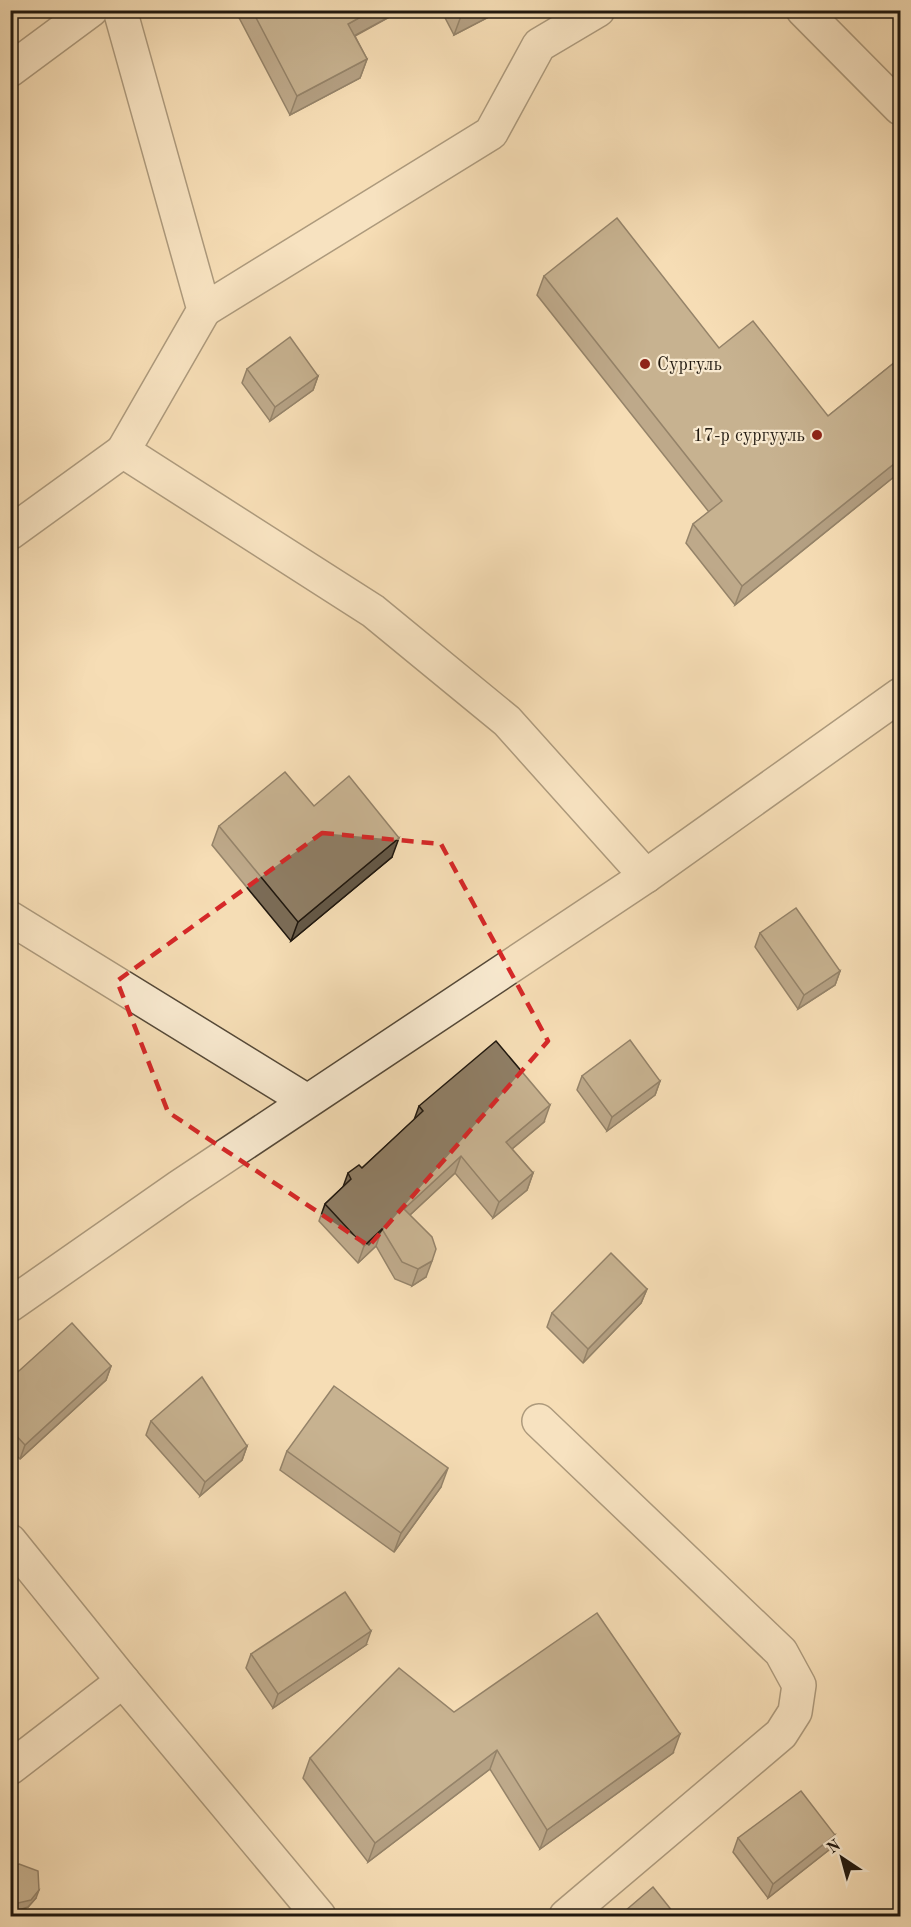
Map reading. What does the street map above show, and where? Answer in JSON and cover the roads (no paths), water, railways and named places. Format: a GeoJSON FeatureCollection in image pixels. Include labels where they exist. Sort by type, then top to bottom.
{"type":"FeatureCollection","features":[{"type":"Feature","properties":{"kind":"street"},"geometry":{"type":"LineString","coordinates":[[10,70],[91,10]]}},
{"type":"Feature","properties":{"kind":"street"},"geometry":{"type":"LineString","coordinates":[[120,10],[204,310]]}},
{"type":"Feature","properties":{"kind":"street"},"geometry":{"type":"LineString","coordinates":[[10,533],[123,451],[204,310],[491,133],[539,45],[598,10]]}},
{"type":"Feature","properties":{"kind":"street"},"geometry":{"type":"LineString","coordinates":[[803,10],[900,108]]}},
{"type":"Feature","properties":{"kind":"street"},"geometry":{"type":"LineString","coordinates":[[123,451],[382,619],[507,721],[646,876]]}},
{"type":"Feature","properties":{"kind":"street"},"geometry":{"type":"LineString","coordinates":[[10,1305],[179,1187],[646,876],[900,695]]}},
{"type":"Feature","properties":{"kind":"street"},"geometry":{"type":"LineString","coordinates":[[10,918],[307,1101]]}},
{"type":"Feature","properties":{"kind":"street"},"geometry":{"type":"LineString","coordinates":[[539,1421],[781,1652],[799,1685],[795,1712],[781,1734],[566,1917]]}},
{"type":"Feature","properties":{"kind":"street"},"geometry":{"type":"LineString","coordinates":[[10,1540],[123,1681],[319,1917]]}},
{"type":"Feature","properties":{"kind":"street"},"geometry":{"type":"LineString","coordinates":[[10,1768],[123,1681]]}},
{"type":"Feature","properties":{"kind":"place","name":"Сургуль"},"geometry":{"type":"Point","coordinates":[645,364]}},
{"type":"Feature","properties":{"kind":"place","name":"17-р сургууль"},"geometry":{"type":"Point","coordinates":[817,435]}}]}
